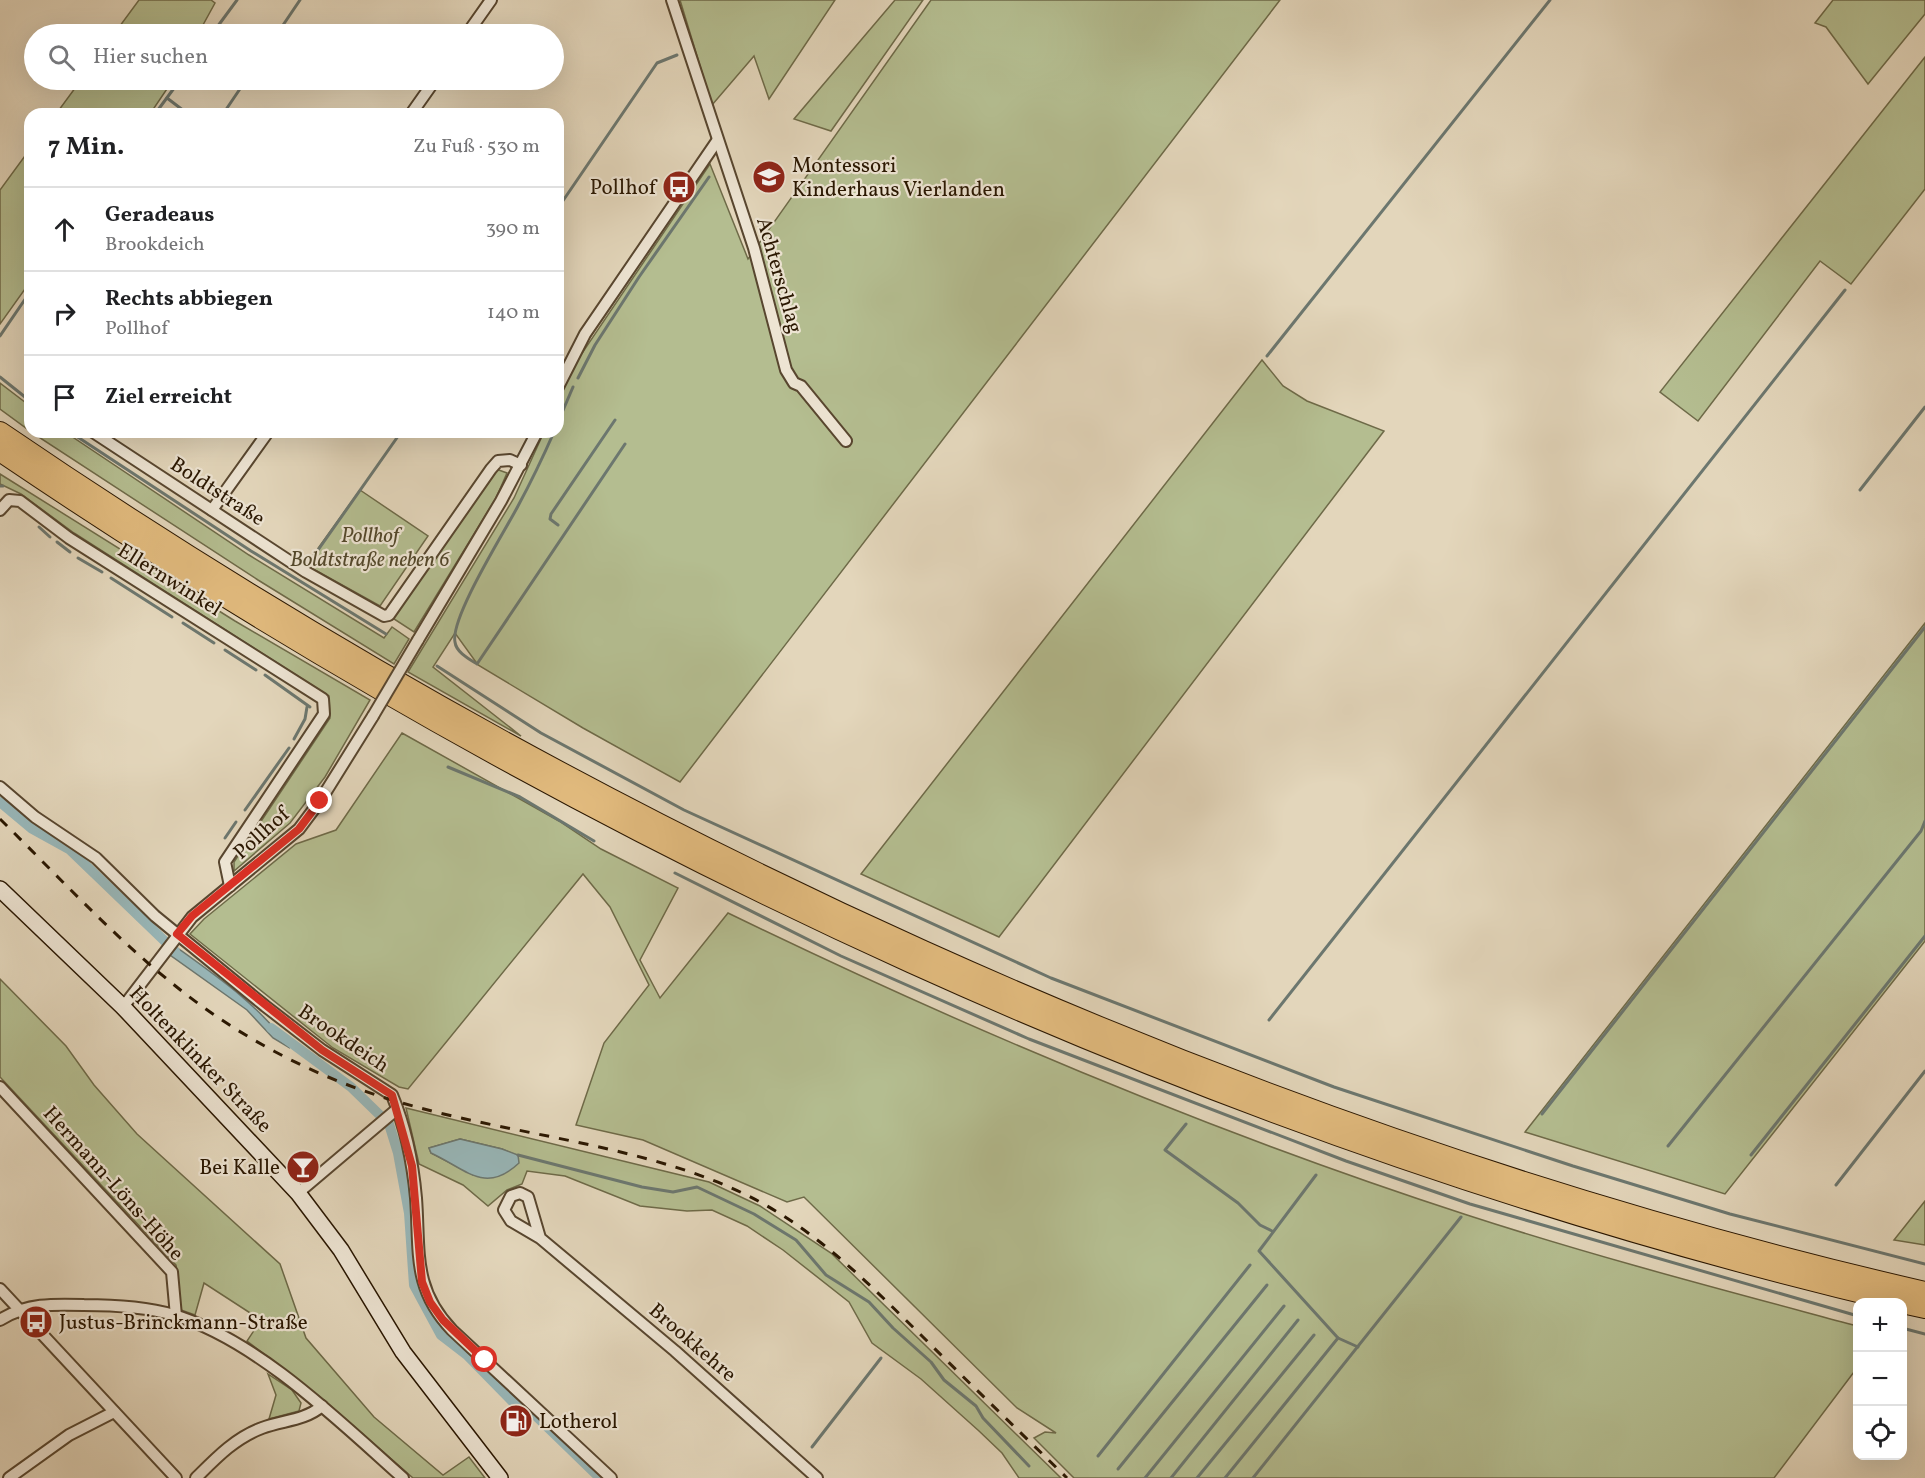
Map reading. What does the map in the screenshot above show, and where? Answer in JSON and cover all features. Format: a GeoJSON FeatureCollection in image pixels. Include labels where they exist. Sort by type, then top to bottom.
{"type":"FeatureCollection","features":[{"type":"Feature","properties":{"kind":"highway"},"geometry":{"type":"LineString","coordinates":[[0,424],[10,455],[514,747],[757,872],[983,977],[1224,1076],[1456,1158],[1734,1244],[1925,1292]]}},
{"type":"Feature","properties":{"kind":"highway"},"geometry":{"type":"LineString","coordinates":[[0,432],[10,455],[269,623],[506,760],[750,886],[977,992],[1218,1090],[1451,1174],[1730,1258],[1882,1298]]}},
{"type":"Feature","properties":{"kind":"highway"},"geometry":{"type":"LineString","coordinates":[[1907,1304],[1925,1308]]}},
{"type":"Feature","properties":{"kind":"main road","name":"Holtenklinker Straße"},"geometry":{"type":"LineString","coordinates":[[0,889],[123,1007],[298,1193],[341,1250],[403,1352],[500,1478]]}},
{"type":"Feature","properties":{"kind":"street"},"geometry":{"type":"LineString","coordinates":[[474,24],[491,0]]}},
{"type":"Feature","properties":{"kind":"street","name":"Achterschlag"},"geometry":{"type":"LineString","coordinates":[[672,0],[754,248],[786,370],[794,383],[809,394],[846,441]]}},
{"type":"Feature","properties":{"kind":"street"},"geometry":{"type":"LineString","coordinates":[[415,108],[428,90]]}},
{"type":"Feature","properties":{"kind":"street"},"geometry":{"type":"LineString","coordinates":[[564,375],[585,334],[717,141]]}},
{"type":"Feature","properties":{"kind":"street","name":"Boldtstraße"},"geometry":{"type":"LineString","coordinates":[[102,438],[306,572],[384,616],[389,615],[490,469],[498,461],[510,460],[521,465]]}},
{"type":"Feature","properties":{"kind":"street"},"geometry":{"type":"LineString","coordinates":[[212,510],[264,438]]}},
{"type":"Feature","properties":{"kind":"street"},"geometry":{"type":"LineString","coordinates":[[521,465],[534,438]]}},
{"type":"Feature","properties":{"kind":"street","name":"Pollhof"},"geometry":{"type":"LineString","coordinates":[[123,1007],[192,916],[299,829],[325,793],[373,716],[521,465]]}},
{"type":"Feature","properties":{"kind":"street","name":"Ellernwinkel"},"geometry":{"type":"LineString","coordinates":[[0,510],[9,500],[20,501],[69,538],[323,699]]}},
{"type":"Feature","properties":{"kind":"street","name":"Pollhof"},"geometry":{"type":"LineString","coordinates":[[230,886],[225,862],[324,714],[323,699]]}},
{"type":"Feature","properties":{"kind":"street","name":"Brookdeich"},"geometry":{"type":"LineString","coordinates":[[0,787],[35,817],[96,858],[177,934],[322,1050],[390,1093],[389,1117],[412,1166],[419,1264],[422,1282],[430,1302],[452,1330],[611,1478]]}},
{"type":"Feature","properties":{"kind":"street","name":"Hermann-Löns-Höhe"},"geometry":{"type":"LineString","coordinates":[[0,1087],[172,1272],[176,1316]]}},
{"type":"Feature","properties":{"kind":"street"},"geometry":{"type":"LineString","coordinates":[[298,1193],[389,1117]]}},
{"type":"Feature","properties":{"kind":"street","name":"Brookkehre"},"geometry":{"type":"LineString","coordinates":[[540,1238],[675,1351],[804,1474],[817,1478]]}},
{"type":"Feature","properties":{"kind":"street"},"geometry":{"type":"LineString","coordinates":[[0,1289],[176,1478]]}},
{"type":"Feature","properties":{"kind":"street"},"geometry":{"type":"LineString","coordinates":[[0,1320],[20,1310],[46,1304],[132,1307],[176,1316],[242,1348],[283,1374],[403,1478]]}},
{"type":"Feature","properties":{"kind":"street"},"geometry":{"type":"LineString","coordinates":[[196,1478],[230,1446],[248,1434],[282,1422],[306,1417],[322,1406]]}},
{"type":"Feature","properties":{"kind":"street"},"geometry":{"type":"LineString","coordinates":[[9,1478],[69,1435],[114,1412]]}},
{"type":"Feature","properties":{"kind":"green space"},"geometry":{"type":"Polygon","coordinates":[[[139,0],[211,0],[215,3],[203,24],[121,24],[139,0]]]}},
{"type":"Feature","properties":{"kind":"green space"},"geometry":{"type":"Polygon","coordinates":[[[680,0],[835,0],[769,99],[754,56],[712,105],[680,0]]]}},
{"type":"Feature","properties":{"kind":"green space"},"geometry":{"type":"Polygon","coordinates":[[[895,0],[923,0],[831,131],[794,119],[895,0]]]}},
{"type":"Feature","properties":{"kind":"green space"},"geometry":{"type":"Polygon","coordinates":[[[931,0],[1280,0],[680,782],[583,728],[478,665],[455,633],[433,667],[521,736],[408,672],[514,498],[541,438],[564,438],[564,387],[574,365],[710,164],[748,259],[931,0]]]}},
{"type":"Feature","properties":{"kind":"green space"},"geometry":{"type":"Polygon","coordinates":[[[1833,0],[1925,0],[1925,14],[1868,84],[1826,27],[1815,23],[1833,0]]]}},
{"type":"Feature","properties":{"kind":"green space"},"geometry":{"type":"Polygon","coordinates":[[[1925,57],[1925,189],[1851,284],[1820,261],[1698,421],[1660,392],[1925,57]]]}},
{"type":"Feature","properties":{"kind":"green space"},"geometry":{"type":"Polygon","coordinates":[[[74,90],[166,90],[154,108],[60,108],[74,90]]]}},
{"type":"Feature","properties":{"kind":"green space"},"geometry":{"type":"Polygon","coordinates":[[[24,157],[24,290],[0,324],[0,190],[24,157]]]}},
{"type":"Feature","properties":{"kind":"green space"},"geometry":{"type":"Polygon","coordinates":[[[1262,360],[1283,386],[1307,401],[1384,431],[999,937],[861,874],[1262,360]]]}},
{"type":"Feature","properties":{"kind":"green space"},"geometry":{"type":"Polygon","coordinates":[[[0,383],[24,401],[24,427],[0,409],[0,383]]]}},
{"type":"Feature","properties":{"kind":"green space"},"geometry":{"type":"Polygon","coordinates":[[[40,438],[74,438],[249,555],[384,638],[392,627],[409,639],[394,664],[258,580],[40,438]]]}},
{"type":"Feature","properties":{"kind":"green space"},"geometry":{"type":"Polygon","coordinates":[[[496,469],[507,473],[496,498],[414,632],[391,617],[496,469]]]}},
{"type":"Feature","properties":{"kind":"green space"},"geometry":{"type":"Polygon","coordinates":[[[0,474],[235,621],[370,700],[325,777],[290,823],[234,871],[234,862],[330,718],[329,696],[74,533],[21,494],[0,484],[0,474]]]}},
{"type":"Feature","properties":{"kind":"green space","name":"Pollhof Boldtstraße neben 6"},"geometry":{"type":"Polygon","coordinates":[[[360,490],[428,536],[380,606],[306,565],[360,490]]]}},
{"type":"Feature","properties":{"kind":"green space"},"geometry":{"type":"Polygon","coordinates":[[[1925,623],[1925,941],[1725,1194],[1525,1132],[1925,623]]]}},
{"type":"Feature","properties":{"kind":"green space"},"geometry":{"type":"Polygon","coordinates":[[[402,733],[559,821],[601,849],[678,888],[640,960],[660,998],[728,913],[1000,1038],[1278,1150],[1467,1215],[1564,1245],[1853,1325],[1853,1373],[1774,1478],[1074,1478],[1034,1438],[1045,1432],[1056,1433],[1017,1408],[804,1197],[787,1202],[643,1140],[576,1125],[604,1043],[649,985],[610,907],[583,874],[408,1089],[399,1087],[333,1048],[190,934],[204,919],[296,844],[336,830],[402,733]]]}},
{"type":"Feature","properties":{"kind":"green space"},"geometry":{"type":"Polygon","coordinates":[[[0,979],[66,1046],[94,1085],[137,1134],[280,1264],[306,1338],[374,1417],[443,1475],[469,1457],[485,1478],[413,1478],[324,1400],[247,1341],[261,1320],[204,1283],[195,1315],[181,1310],[176,1265],[0,1077],[0,979]]]}},
{"type":"Feature","properties":{"kind":"green space"},"geometry":{"type":"Polygon","coordinates":[[[406,1108],[709,1182],[760,1206],[831,1253],[1061,1478],[1019,1478],[1002,1453],[979,1431],[921,1379],[872,1343],[849,1302],[783,1250],[747,1226],[712,1210],[687,1211],[640,1206],[565,1176],[527,1171],[522,1184],[507,1190],[488,1206],[463,1185],[419,1164],[406,1108]],[[460,1139],[429,1148],[431,1153],[473,1175],[518,1156],[502,1149],[460,1139]]]}},
{"type":"Feature","properties":{"kind":"green space"},"geometry":{"type":"Polygon","coordinates":[[[1925,1201],[1925,1245],[1894,1240],[1925,1201]]]}},
{"type":"Feature","properties":{"kind":"green space"},"geometry":{"type":"Polygon","coordinates":[[[268,1374],[292,1390],[301,1403],[299,1411],[269,1419],[276,1395],[268,1374]]]}},
{"type":"Feature","properties":{"kind":"water"},"geometry":{"type":"Polygon","coordinates":[[[176,947],[252,1005],[290,1048],[273,1038],[247,1010],[170,955],[176,947]]]}},
{"type":"Feature","properties":{"kind":"water"},"geometry":{"type":"Polygon","coordinates":[[[460,1139],[518,1155],[519,1163],[496,1177],[485,1178],[465,1172],[431,1153],[429,1148],[460,1139]]]}},
{"type":"Feature","properties":{"kind":"waterway"},"geometry":{"type":"LineString","coordinates":[[219,24],[237,0]]}},
{"type":"Feature","properties":{"kind":"waterway"},"geometry":{"type":"LineString","coordinates":[[284,24],[300,0]]}},
{"type":"Feature","properties":{"kind":"waterway"},"geometry":{"type":"LineString","coordinates":[[1267,356],[1550,0]]}},
{"type":"Feature","properties":{"kind":"waterway"},"geometry":{"type":"LineString","coordinates":[[564,199],[657,63],[677,55]]}},
{"type":"Feature","properties":{"kind":"waterway"},"geometry":{"type":"LineString","coordinates":[[159,108],[173,90]]}},
{"type":"Feature","properties":{"kind":"waterway"},"geometry":{"type":"LineString","coordinates":[[227,108],[239,90]]}},
{"type":"Feature","properties":{"kind":"waterway"},"geometry":{"type":"LineString","coordinates":[[167,98],[180,108]]}},
{"type":"Feature","properties":{"kind":"waterway"},"geometry":{"type":"LineString","coordinates":[[578,378],[595,345],[639,277],[709,177]]}},
{"type":"Feature","properties":{"kind":"waterway"},"geometry":{"type":"LineString","coordinates":[[1269,1020],[1845,290]]}},
{"type":"Feature","properties":{"kind":"waterway"},"geometry":{"type":"LineString","coordinates":[[0,336],[24,301]]}},
{"type":"Feature","properties":{"kind":"waterway"},"geometry":{"type":"LineString","coordinates":[[0,377],[24,396]]}},
{"type":"Feature","properties":{"kind":"waterway"},"geometry":{"type":"LineString","coordinates":[[564,408],[573,387]]}},
{"type":"Feature","properties":{"kind":"waterway"},"geometry":{"type":"LineString","coordinates":[[1860,490],[1925,407]]}},
{"type":"Feature","properties":{"kind":"waterway"},"geometry":{"type":"LineString","coordinates":[[558,525],[550,519],[551,514],[615,420]]}},
{"type":"Feature","properties":{"kind":"waterway"},"geometry":{"type":"LineString","coordinates":[[79,438],[251,551],[386,634]]}},
{"type":"Feature","properties":{"kind":"waterway"},"geometry":{"type":"LineString","coordinates":[[311,560],[397,438]]}},
{"type":"Feature","properties":{"kind":"waterway"},"geometry":{"type":"LineString","coordinates":[[551,438],[528,488],[480,574],[461,614],[456,630],[456,646],[463,655],[477,664],[625,444]]}},
{"type":"Feature","properties":{"kind":"waterway"},"geometry":{"type":"LineString","coordinates":[[39,527],[50,537]]}},
{"type":"Feature","properties":{"kind":"waterway"},"geometry":{"type":"LineString","coordinates":[[57,542],[70,552]]}},
{"type":"Feature","properties":{"kind":"waterway"},"geometry":{"type":"LineString","coordinates":[[78,558],[102,572]]}},
{"type":"Feature","properties":{"kind":"waterway"},"geometry":{"type":"LineString","coordinates":[[111,578],[172,617]]}},
{"type":"Feature","properties":{"kind":"waterway"},"geometry":{"type":"LineString","coordinates":[[183,623],[214,643]]}},
{"type":"Feature","properties":{"kind":"waterway"},"geometry":{"type":"LineString","coordinates":[[1542,1114],[1925,627]]}},
{"type":"Feature","properties":{"kind":"waterway"},"geometry":{"type":"LineString","coordinates":[[225,650],[256,670]]}},
{"type":"Feature","properties":{"kind":"waterway"},"geometry":{"type":"LineString","coordinates":[[437,666],[541,733],[684,810],[1051,978],[1334,1087],[1573,1166],[1730,1214],[1925,1264]]}},
{"type":"Feature","properties":{"kind":"waterway"},"geometry":{"type":"LineString","coordinates":[[265,675],[310,707]]}},
{"type":"Feature","properties":{"kind":"waterway"},"geometry":{"type":"LineString","coordinates":[[294,739],[305,719],[307,707]]}},
{"type":"Feature","properties":{"kind":"waterway"},"geometry":{"type":"LineString","coordinates":[[245,810],[289,748]]}},
{"type":"Feature","properties":{"kind":"waterway"},"geometry":{"type":"LineString","coordinates":[[448,767],[520,797],[594,841]]}},
{"type":"Feature","properties":{"kind":"waterway"},"geometry":{"type":"LineString","coordinates":[[0,802],[31,828],[69,849],[175,951]]}},
{"type":"Feature","properties":{"kind":"waterway"},"geometry":{"type":"LineString","coordinates":[[1668,1146],[1921,831],[1925,821]]}},
{"type":"Feature","properties":{"kind":"waterway"},"geometry":{"type":"LineString","coordinates":[[225,838],[236,822]]}},
{"type":"Feature","properties":{"kind":"waterway"},"geometry":{"type":"LineString","coordinates":[[675,873],[841,956],[1029,1039],[1346,1161],[1470,1204],[1853,1315]]}},
{"type":"Feature","properties":{"kind":"waterway"},"geometry":{"type":"LineString","coordinates":[[1751,1155],[1925,936]]}},
{"type":"Feature","properties":{"kind":"waterway"},"geometry":{"type":"LineString","coordinates":[[271,1028],[351,1087],[389,1124],[398,1153],[409,1213],[414,1285],[441,1335],[467,1355],[513,1402],[536,1416],[600,1478]]}},
{"type":"Feature","properties":{"kind":"waterway"},"geometry":{"type":"LineString","coordinates":[[1836,1185],[1925,1071]]}},
{"type":"Feature","properties":{"kind":"waterway"},"geometry":{"type":"LineString","coordinates":[[1186,1124],[1165,1150],[1238,1203],[1260,1225],[1272,1231]]}},
{"type":"Feature","properties":{"kind":"waterway"},"geometry":{"type":"LineString","coordinates":[[518,1155],[642,1187],[673,1192],[697,1187],[754,1214],[796,1240],[826,1275],[869,1302],[893,1328],[931,1362],[944,1380],[976,1406],[983,1418],[1029,1466]]}},
{"type":"Feature","properties":{"kind":"waterway"},"geometry":{"type":"LineString","coordinates":[[1316,1175],[1259,1251],[1338,1338],[1358,1347]]}},
{"type":"Feature","properties":{"kind":"waterway"},"geometry":{"type":"LineString","coordinates":[[1253,1478],[1461,1217]]}},
{"type":"Feature","properties":{"kind":"waterway"},"geometry":{"type":"LineString","coordinates":[[1098,1456],[1250,1265]]}},
{"type":"Feature","properties":{"kind":"waterway"},"geometry":{"type":"LineString","coordinates":[[1118,1469],[1267,1285]]}},
{"type":"Feature","properties":{"kind":"waterway"},"geometry":{"type":"LineString","coordinates":[[1145,1478],[1284,1306]]}},
{"type":"Feature","properties":{"kind":"waterway"},"geometry":{"type":"LineString","coordinates":[[1171,1478],[1298,1320]]}},
{"type":"Feature","properties":{"kind":"waterway"},"geometry":{"type":"LineString","coordinates":[[1907,1329],[1925,1334]]}},
{"type":"Feature","properties":{"kind":"waterway"},"geometry":{"type":"LineString","coordinates":[[1197,1478],[1314,1335]]}},
{"type":"Feature","properties":{"kind":"waterway"},"geometry":{"type":"LineString","coordinates":[[1225,1478],[1338,1338]]}},
{"type":"Feature","properties":{"kind":"waterway"},"geometry":{"type":"LineString","coordinates":[[812,1447],[881,1358]]}},
{"type":"Feature","properties":{"kind":"railway"},"geometry":{"type":"LineString","coordinates":[[0,819],[150,965],[200,1005],[257,1042],[287,1058],[349,1085],[413,1106],[590,1145],[679,1168],[721,1183],[783,1215],[864,1279],[1067,1478]]}},
{"type":"Feature","properties":{"kind":"place","name":"Montessori Kinderhaus Vierlanden"},"geometry":{"type":"Point","coordinates":[769,177]}},
{"type":"Feature","properties":{"kind":"place","name":"Pollhof"},"geometry":{"type":"Point","coordinates":[679,187]}},
{"type":"Feature","properties":{"kind":"place","name":"Bei Kalle"},"geometry":{"type":"Point","coordinates":[303,1167]}},
{"type":"Feature","properties":{"kind":"place","name":"Justus-Brinckmann-Straße"},"geometry":{"type":"Point","coordinates":[36,1322]}},
{"type":"Feature","properties":{"kind":"place","name":"Lotherol"},"geometry":{"type":"Point","coordinates":[516,1421]}},
{"type":"Feature","properties":{"kind":"route"},"geometry":{"type":"LineString","coordinates":[[320,801],[299,829],[192,916],[177,934],[322,1050],[392,1095],[412,1166],[422,1282],[430,1302],[443,1320],[485,1360]]}}]}
